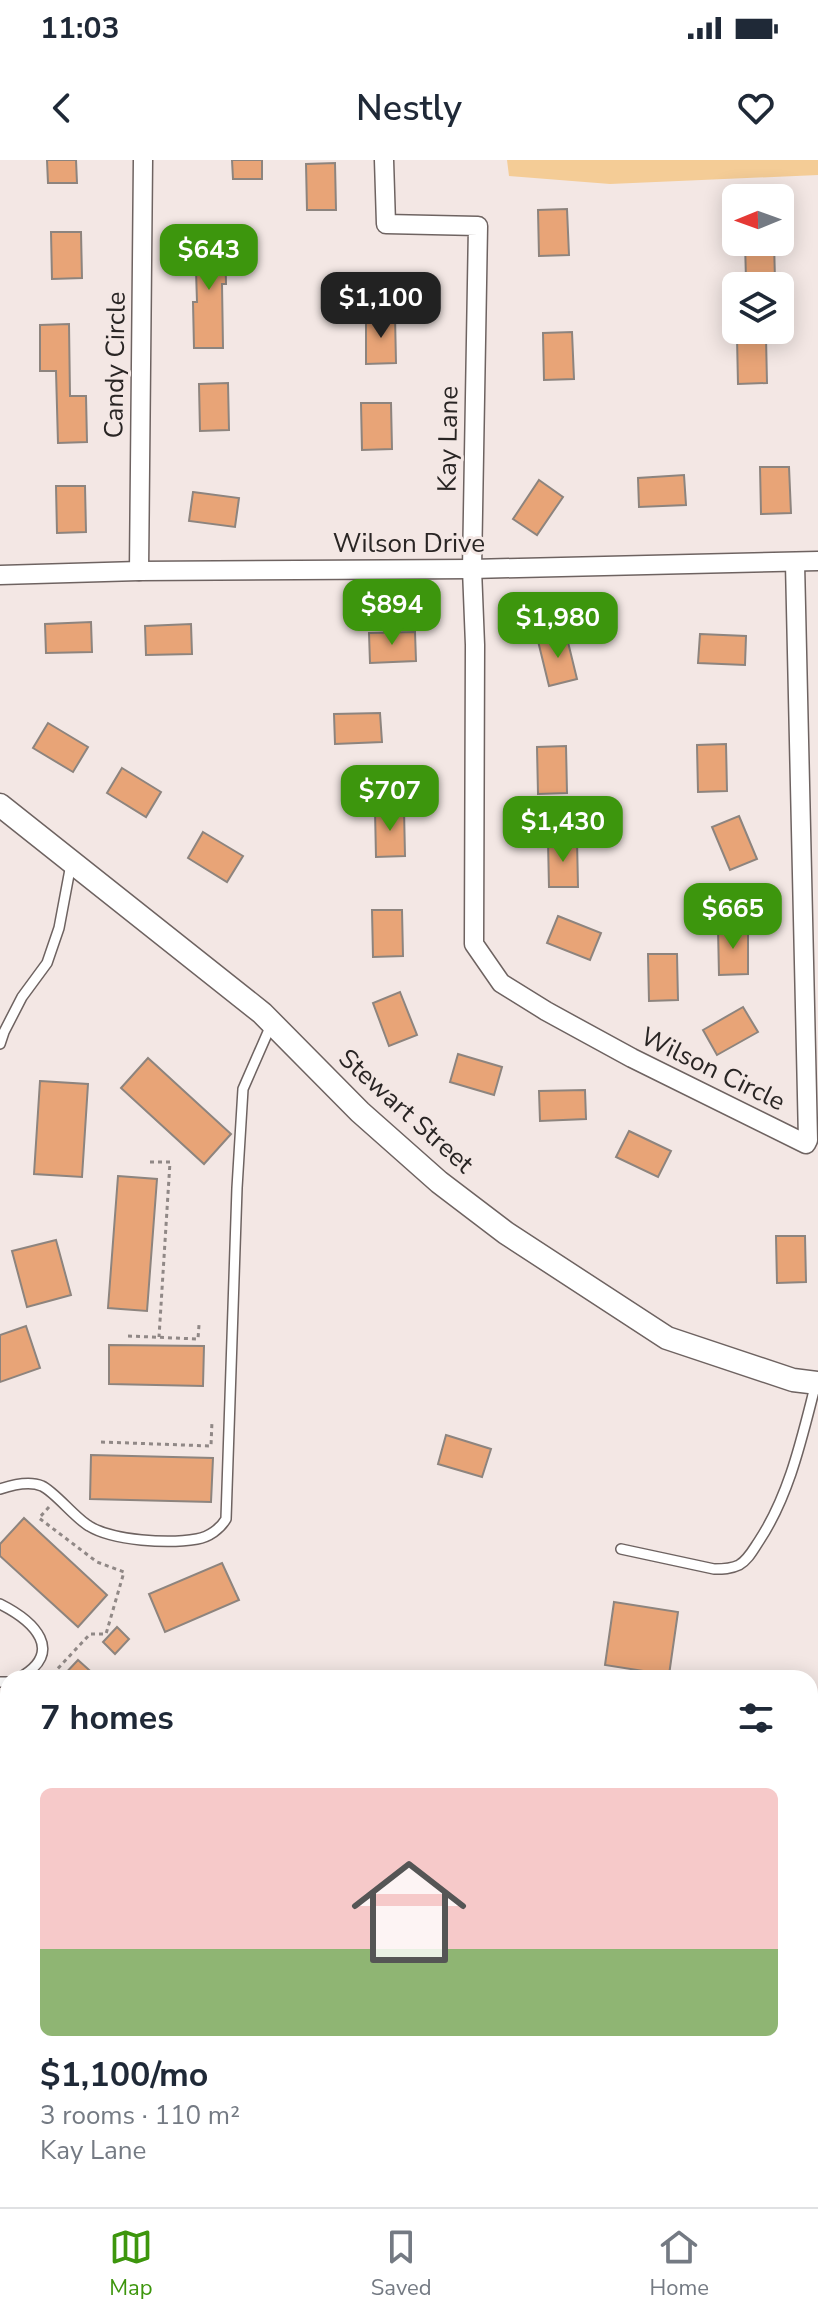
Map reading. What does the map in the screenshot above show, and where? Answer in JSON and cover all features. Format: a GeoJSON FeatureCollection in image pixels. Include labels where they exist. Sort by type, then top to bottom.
{"type":"FeatureCollection","features":[{"type":"Feature","properties":{"kind":"street","name":"Candy Circle"},"geometry":{"type":"LineString","coordinates":[[139,571],[143,160]]}},
{"type":"Feature","properties":{"kind":"street","name":"Kay Lane"},"geometry":{"type":"LineString","coordinates":[[384,160],[386,224],[478,226],[472,569]]}},
{"type":"Feature","properties":{"kind":"street","name":"Wilson Drive"},"geometry":{"type":"LineString","coordinates":[[0,575],[818,561]]}},
{"type":"Feature","properties":{"kind":"street","name":"Wilson Circle"},"geometry":{"type":"LineString","coordinates":[[472,569],[475,645],[474,944],[501,983],[546,1011],[632,1058],[806,1144],[795,563]]}},
{"type":"Feature","properties":{"kind":"street","name":"Stewart Street"},"geometry":{"type":"LineString","coordinates":[[0,805],[262,1013],[360,1112],[439,1182],[506,1233],[667,1338],[793,1380],[817,1383]]}},
{"type":"Feature","properties":{"kind":"lane"},"geometry":{"type":"LineString","coordinates":[[0,1044],[22,997],[47,963],[59,928],[71,864]]}},
{"type":"Feature","properties":{"kind":"lane"},"geometry":{"type":"LineString","coordinates":[[0,1489],[16,1484],[42,1486],[90,1527],[123,1539],[199,1539],[220,1528],[226,1519],[243,1089],[271,1023]]}},
{"type":"Feature","properties":{"kind":"lane"},"geometry":{"type":"LineString","coordinates":[[621,1549],[714,1569],[739,1565],[749,1556],[769,1526],[785,1493],[817,1383]]}},
{"type":"Feature","properties":{"kind":"lane"},"geometry":{"type":"LineString","coordinates":[[0,1604],[26,1618],[43,1644],[43,1654],[29,1670]]}},
{"type":"Feature","properties":{"kind":"path"},"geometry":{"type":"LineString","coordinates":[[150,1162],[170,1162],[159,1337]]}},
{"type":"Feature","properties":{"kind":"path"},"geometry":{"type":"LineString","coordinates":[[128,1336],[198,1339],[199,1325]]}},
{"type":"Feature","properties":{"kind":"path"},"geometry":{"type":"LineString","coordinates":[[101,1442],[211,1446],[212,1421]]}},
{"type":"Feature","properties":{"kind":"path"},"geometry":{"type":"LineString","coordinates":[[56,1498],[39,1518],[97,1562],[124,1572],[106,1634],[90,1634],[56,1670]]}},
{"type":"Feature","properties":{"kind":"shaded area"},"geometry":{"type":"Polygon","coordinates":[[[507,160],[818,160],[818,175],[610,184],[509,176],[507,160]]]}},
{"type":"Feature","properties":{"kind":"building"},"geometry":{"type":"Polygon","coordinates":[[[47,160],[76,160],[77,183],[48,183],[47,160]]]}},
{"type":"Feature","properties":{"kind":"building"},"geometry":{"type":"Polygon","coordinates":[[[232,160],[262,160],[262,179],[233,179],[232,160]]]}},
{"type":"Feature","properties":{"kind":"building"},"geometry":{"type":"Polygon","coordinates":[[[335,163],[336,210],[307,210],[306,164],[335,163]]]}},
{"type":"Feature","properties":{"kind":"building"},"geometry":{"type":"Polygon","coordinates":[[[567,209],[569,255],[539,256],[538,210],[567,209]]]}},
{"type":"Feature","properties":{"kind":"building"},"geometry":{"type":"Polygon","coordinates":[[[51,232],[81,232],[82,278],[52,279],[51,232]]]}},
{"type":"Feature","properties":{"kind":"building"},"geometry":{"type":"Polygon","coordinates":[[[225,237],[223,348],[194,348],[193,302],[197,302],[195,238],[225,237]]]}},
{"type":"Feature","properties":{"kind":"building"},"geometry":{"type":"Polygon","coordinates":[[[745,256],[774,256],[775,272],[746,272],[745,256]]]}},
{"type":"Feature","properties":{"kind":"building"},"geometry":{"type":"Polygon","coordinates":[[[395,316],[396,363],[366,364],[366,317],[395,316]]]}},
{"type":"Feature","properties":{"kind":"building"},"geometry":{"type":"Polygon","coordinates":[[[69,324],[70,396],[86,396],[87,442],[58,443],[56,371],[40,371],[40,325],[69,324]]]}},
{"type":"Feature","properties":{"kind":"building"},"geometry":{"type":"Polygon","coordinates":[[[572,332],[574,379],[544,380],[543,333],[572,332]]]}},
{"type":"Feature","properties":{"kind":"building"},"geometry":{"type":"Polygon","coordinates":[[[737,344],[766,344],[767,383],[738,384],[737,344]]]}},
{"type":"Feature","properties":{"kind":"building"},"geometry":{"type":"Polygon","coordinates":[[[228,383],[229,430],[200,431],[199,384],[228,383]]]}},
{"type":"Feature","properties":{"kind":"building"},"geometry":{"type":"Polygon","coordinates":[[[361,403],[391,403],[392,449],[362,450],[361,403]]]}},
{"type":"Feature","properties":{"kind":"building"},"geometry":{"type":"Polygon","coordinates":[[[760,467],[789,467],[791,513],[761,514],[760,467]]]}},
{"type":"Feature","properties":{"kind":"building"},"geometry":{"type":"Polygon","coordinates":[[[684,475],[686,505],[639,507],[638,478],[684,475]]]}},
{"type":"Feature","properties":{"kind":"building"},"geometry":{"type":"Polygon","coordinates":[[[539,480],[563,497],[537,535],[513,519],[539,480]]]}},
{"type":"Feature","properties":{"kind":"building"},"geometry":{"type":"Polygon","coordinates":[[[56,486],[85,486],[86,532],[57,533],[56,486]]]}},
{"type":"Feature","properties":{"kind":"building"},"geometry":{"type":"Polygon","coordinates":[[[193,492],[239,498],[235,527],[189,521],[193,492]]]}},
{"type":"Feature","properties":{"kind":"building"},"geometry":{"type":"Polygon","coordinates":[[[91,622],[92,652],[46,653],[45,624],[91,622]]]}},
{"type":"Feature","properties":{"kind":"building"},"geometry":{"type":"Polygon","coordinates":[[[191,624],[192,654],[146,655],[145,626],[191,624]]]}},
{"type":"Feature","properties":{"kind":"building"},"geometry":{"type":"Polygon","coordinates":[[[415,632],[416,661],[370,663],[369,633],[415,632]]]}},
{"type":"Feature","properties":{"kind":"building"},"geometry":{"type":"Polygon","coordinates":[[[566,634],[577,679],[549,686],[538,641],[566,634]]]}},
{"type":"Feature","properties":{"kind":"building"},"geometry":{"type":"Polygon","coordinates":[[[700,634],[746,636],[745,665],[698,663],[700,634]]]}},
{"type":"Feature","properties":{"kind":"building"},"geometry":{"type":"Polygon","coordinates":[[[380,713],[382,742],[335,744],[334,714],[380,713]]]}},
{"type":"Feature","properties":{"kind":"building"},"geometry":{"type":"Polygon","coordinates":[[[48,723],[88,747],[73,772],[33,748],[48,723]]]}},
{"type":"Feature","properties":{"kind":"building"},"geometry":{"type":"Polygon","coordinates":[[[726,744],[727,791],[698,792],[697,745],[726,744]]]}},
{"type":"Feature","properties":{"kind":"building"},"geometry":{"type":"Polygon","coordinates":[[[566,746],[567,793],[538,794],[537,747],[566,746]]]}},
{"type":"Feature","properties":{"kind":"building"},"geometry":{"type":"Polygon","coordinates":[[[122,768],[161,792],[146,817],[107,793],[122,768]]]}},
{"type":"Feature","properties":{"kind":"building"},"geometry":{"type":"Polygon","coordinates":[[[404,809],[405,856],[376,857],[375,810],[404,809]]]}},
{"type":"Feature","properties":{"kind":"building"},"geometry":{"type":"Polygon","coordinates":[[[739,816],[757,859],[730,870],[712,827],[739,816]]]}},
{"type":"Feature","properties":{"kind":"building"},"geometry":{"type":"Polygon","coordinates":[[[203,832],[243,856],[227,882],[188,858],[203,832]]]}},
{"type":"Feature","properties":{"kind":"building"},"geometry":{"type":"Polygon","coordinates":[[[577,840],[578,887],[549,887],[548,841],[577,840]]]}},
{"type":"Feature","properties":{"kind":"building"},"geometry":{"type":"Polygon","coordinates":[[[372,910],[402,910],[403,956],[373,957],[372,910]]]}},
{"type":"Feature","properties":{"kind":"building"},"geometry":{"type":"Polygon","coordinates":[[[558,916],[601,933],[590,960],[547,943],[558,916]]]}},
{"type":"Feature","properties":{"kind":"building"},"geometry":{"type":"Polygon","coordinates":[[[718,928],[748,928],[748,974],[719,975],[718,928]]]}},
{"type":"Feature","properties":{"kind":"building"},"geometry":{"type":"Polygon","coordinates":[[[648,954],[677,954],[678,1000],[649,1001],[648,954]]]}},
{"type":"Feature","properties":{"kind":"building"},"geometry":{"type":"Polygon","coordinates":[[[400,992],[417,1035],[389,1046],[373,1003],[400,992]]]}},
{"type":"Feature","properties":{"kind":"building"},"geometry":{"type":"Polygon","coordinates":[[[743,1007],[758,1032],[717,1055],[703,1030],[743,1007]]]}},
{"type":"Feature","properties":{"kind":"building"},"geometry":{"type":"Polygon","coordinates":[[[458,1054],[502,1067],[494,1095],[450,1082],[458,1054]]]}},
{"type":"Feature","properties":{"kind":"building"},"geometry":{"type":"Polygon","coordinates":[[[148,1058],[231,1134],[204,1164],[121,1088],[148,1058]]]}},
{"type":"Feature","properties":{"kind":"building"},"geometry":{"type":"Polygon","coordinates":[[[40,1081],[88,1084],[82,1177],[34,1174],[40,1081]]]}},
{"type":"Feature","properties":{"kind":"building"},"geometry":{"type":"Polygon","coordinates":[[[585,1090],[586,1119],[540,1121],[539,1091],[585,1090]]]}},
{"type":"Feature","properties":{"kind":"building"},"geometry":{"type":"Polygon","coordinates":[[[629,1131],[671,1151],[658,1177],[616,1157],[629,1131]]]}},
{"type":"Feature","properties":{"kind":"building"},"geometry":{"type":"Polygon","coordinates":[[[118,1176],[157,1179],[147,1311],[108,1308],[118,1176]]]}},
{"type":"Feature","properties":{"kind":"building"},"geometry":{"type":"Polygon","coordinates":[[[776,1236],[805,1236],[806,1282],[777,1283],[776,1236]]]}},
{"type":"Feature","properties":{"kind":"building"},"geometry":{"type":"Polygon","coordinates":[[[56,1240],[71,1295],[27,1307],[12,1251],[56,1240]]]}},
{"type":"Feature","properties":{"kind":"building"},"geometry":{"type":"Polygon","coordinates":[[[26,1326],[40,1368],[0,1382],[0,1335],[26,1326]]]}},
{"type":"Feature","properties":{"kind":"building"},"geometry":{"type":"Polygon","coordinates":[[[109,1345],[204,1346],[203,1386],[109,1384],[109,1345]]]}},
{"type":"Feature","properties":{"kind":"building"},"geometry":{"type":"Polygon","coordinates":[[[446,1435],[491,1449],[482,1477],[438,1464],[446,1435]]]}},
{"type":"Feature","properties":{"kind":"building"},"geometry":{"type":"Polygon","coordinates":[[[91,1455],[213,1458],[211,1502],[90,1499],[91,1455]]]}},
{"type":"Feature","properties":{"kind":"building"},"geometry":{"type":"Polygon","coordinates":[[[24,1518],[107,1595],[78,1627],[0,1556],[0,1544],[24,1518]]]}},
{"type":"Feature","properties":{"kind":"building"},"geometry":{"type":"Polygon","coordinates":[[[222,1563],[239,1600],[165,1632],[149,1594],[222,1563]]]}},
{"type":"Feature","properties":{"kind":"building"},"geometry":{"type":"Polygon","coordinates":[[[614,1602],[678,1612],[670,1670],[637,1670],[605,1665],[614,1602]]]}},
{"type":"Feature","properties":{"kind":"building"},"geometry":{"type":"Polygon","coordinates":[[[117,1627],[129,1639],[115,1654],[103,1642],[117,1627]]]}},
{"type":"Feature","properties":{"kind":"building"},"geometry":{"type":"Polygon","coordinates":[[[78,1660],[89,1670],[69,1670],[78,1660]]]}}]}
